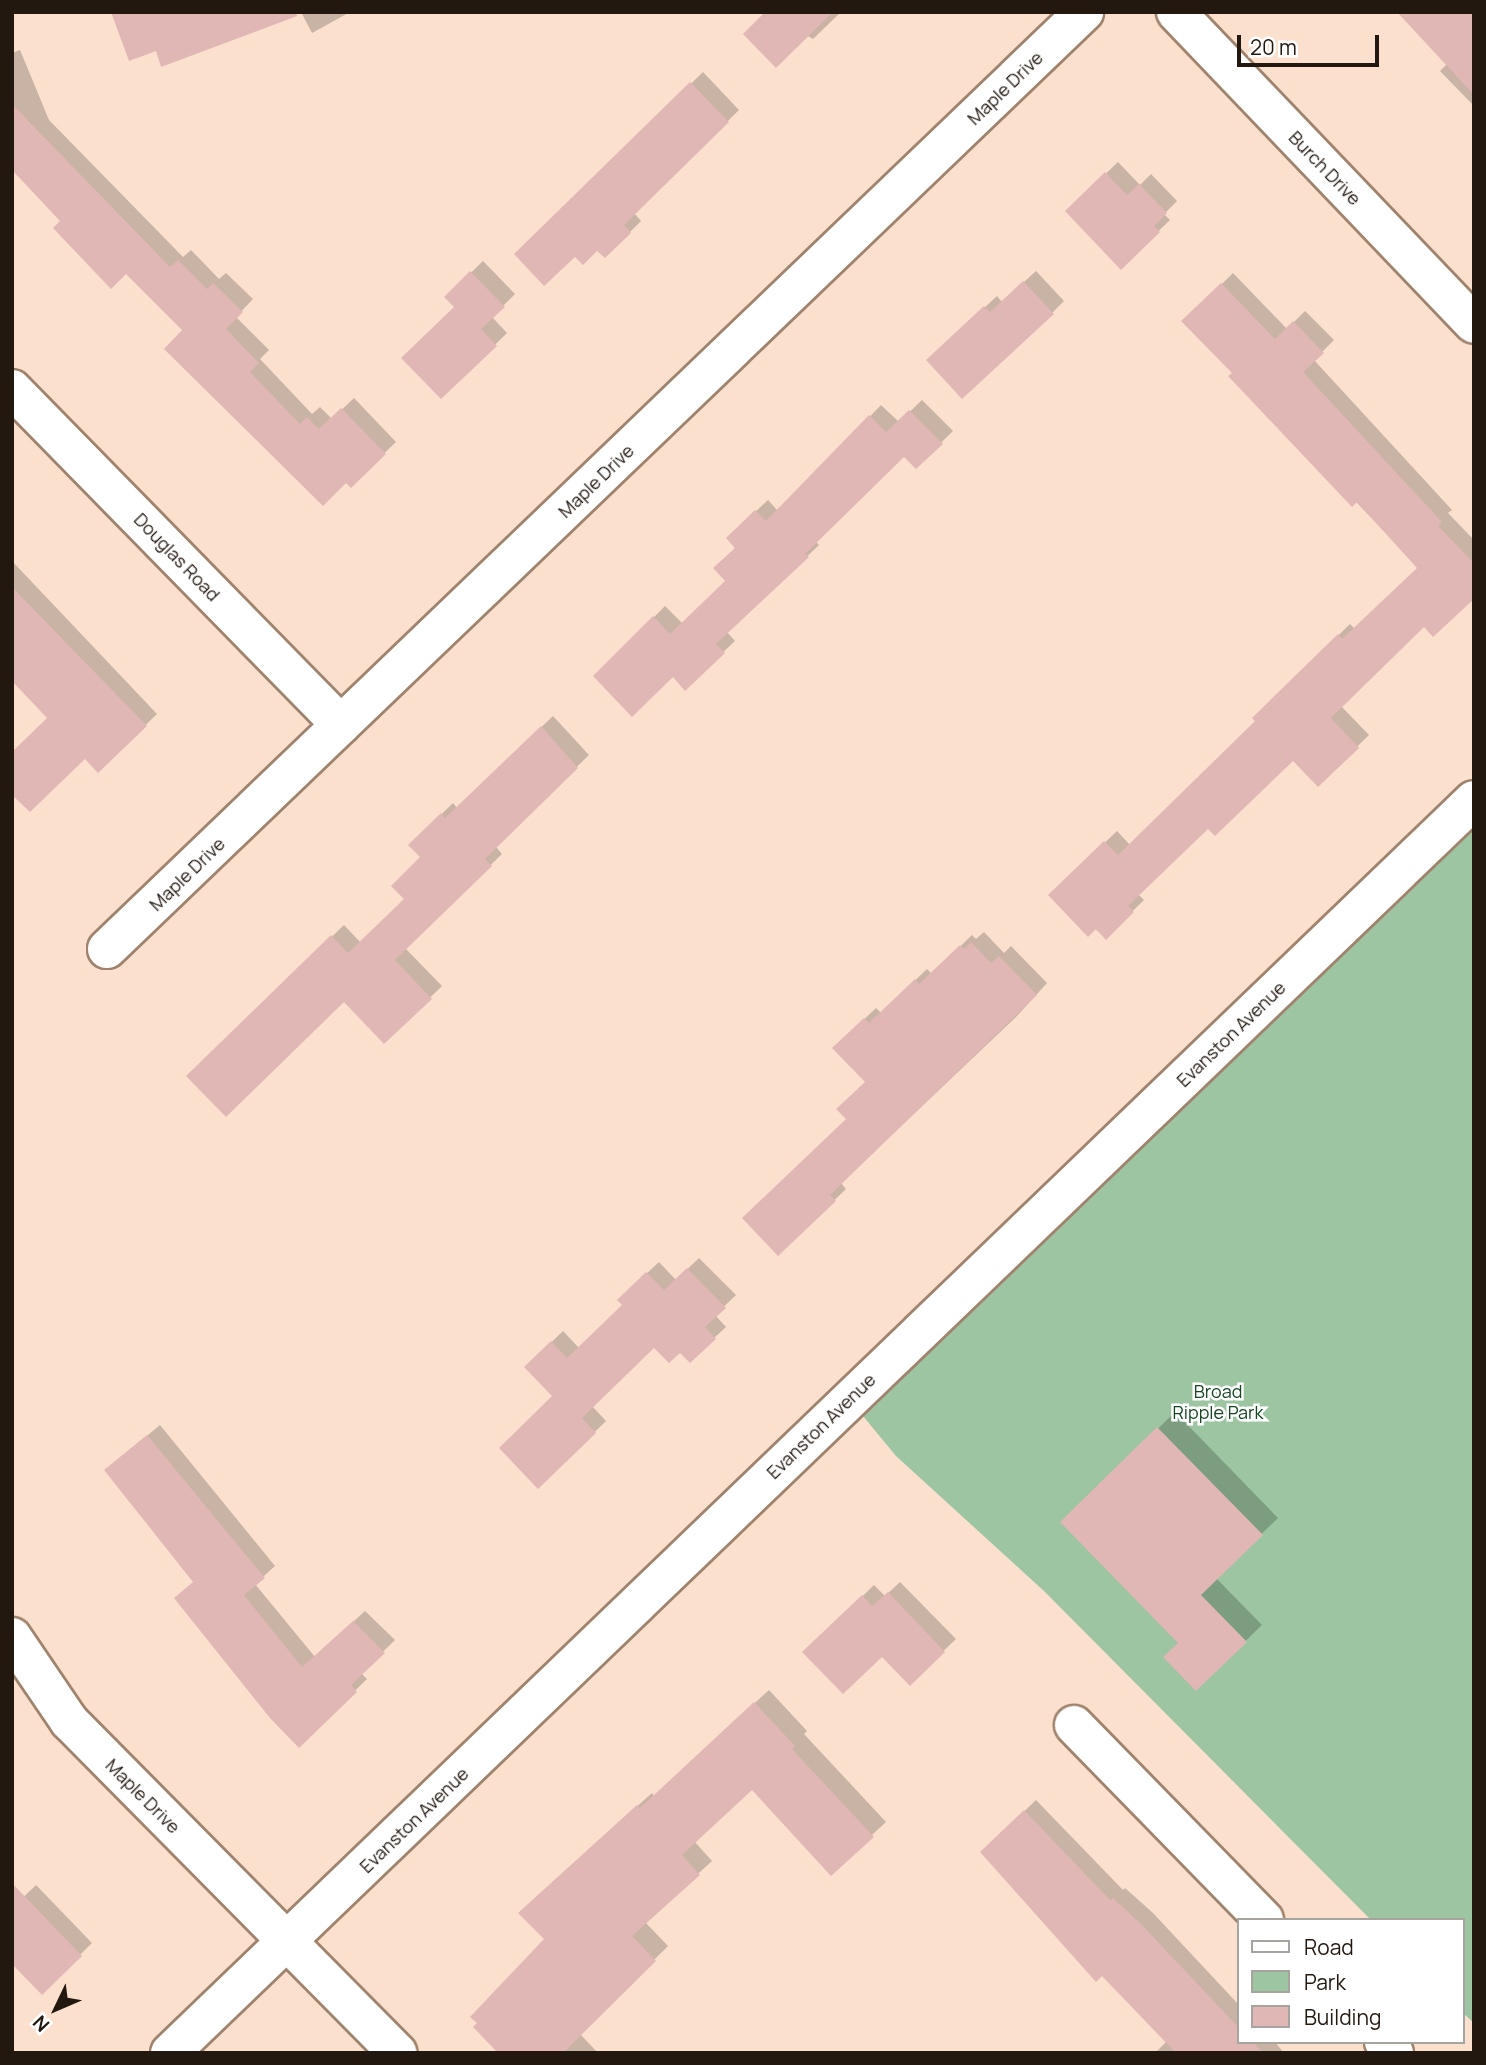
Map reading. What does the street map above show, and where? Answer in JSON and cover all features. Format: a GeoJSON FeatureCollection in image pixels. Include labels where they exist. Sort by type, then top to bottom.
{"type":"FeatureCollection","features":[{"type":"Feature","properties":{"kind":"street","name":"Maple Drive"},"geometry":{"type":"LineString","coordinates":[[107,949],[1084,12]]}},
{"type":"Feature","properties":{"kind":"street","name":"Burch Drive"},"geometry":{"type":"LineString","coordinates":[[1176,12],[1474,324]]}},
{"type":"Feature","properties":{"kind":"street","name":"Douglas Road"},"geometry":{"type":"LineString","coordinates":[[12,388],[341,725]]}},
{"type":"Feature","properties":{"kind":"street","name":"Evanston Avenue"},"geometry":{"type":"LineString","coordinates":[[170,2053],[1474,800]]}},
{"type":"Feature","properties":{"kind":"street","name":"Maple Drive"},"geometry":{"type":"LineString","coordinates":[[12,1637],[69,1721],[397,2053]]}},
{"type":"Feature","properties":{"kind":"street"},"geometry":{"type":"LineString","coordinates":[[1074,1725],[1262,1918]]}},
{"type":"Feature","properties":{"kind":"green space","name":"Broad Ripple Park"},"geometry":{"type":"Polygon","coordinates":[[[1474,798],[1474,2023],[1465,2015],[1465,1918],[1369,1918],[1044,1591],[896,1456],[849,1399],[1474,798]]]}},
{"type":"Feature","properties":{"kind":"building"},"geometry":{"type":"Polygon","coordinates":[[[111,12],[296,12],[297,16],[161,67],[156,51],[129,61],[111,12]]]}},
{"type":"Feature","properties":{"kind":"building"},"geometry":{"type":"Polygon","coordinates":[[[765,12],[833,12],[776,68],[743,34],[765,12]]]}},
{"type":"Feature","properties":{"kind":"building"},"geometry":{"type":"Polygon","coordinates":[[[1397,12],[1474,12],[1474,95],[1397,12]]]}},
{"type":"Feature","properties":{"kind":"building"},"geometry":{"type":"Polygon","coordinates":[[[690,82],[729,122],[624,225],[631,233],[605,258],[597,251],[583,265],[575,257],[544,286],[514,254],[690,82]]]}},
{"type":"Feature","properties":{"kind":"building"},"geometry":{"type":"Polygon","coordinates":[[[12,104],[170,267],[178,260],[207,289],[213,283],[243,312],[226,329],[259,363],[250,372],[300,424],[307,417],[319,429],[341,408],[386,454],[351,488],[346,483],[323,506],[164,349],[182,330],[126,274],[111,289],[53,228],[60,221],[12,170],[12,104]]]}},
{"type":"Feature","properties":{"kind":"building"},"geometry":{"type":"Polygon","coordinates":[[[1105,172],[1127,195],[1139,184],[1167,213],[1154,226],[1160,232],[1121,270],[1065,211],[1105,172]]]}},
{"type":"Feature","properties":{"kind":"building"},"geometry":{"type":"Polygon","coordinates":[[[470,271],[505,307],[481,329],[497,346],[441,399],[401,358],[454,307],[444,297],[470,271]]]}},
{"type":"Feature","properties":{"kind":"building"},"geometry":{"type":"Polygon","coordinates":[[[1023,281],[1054,314],[962,399],[926,360],[984,306],[990,312],[1023,281]]]}},
{"type":"Feature","properties":{"kind":"building"},"geometry":{"type":"Polygon","coordinates":[[[1221,283],[1275,339],[1293,321],[1324,353],[1303,372],[1442,522],[1438,526],[1474,563],[1474,599],[1433,637],[1424,627],[1331,718],[1359,748],[1318,787],[1293,761],[1215,836],[1208,829],[1128,906],[1134,912],[1106,940],[1096,929],[1088,937],[1048,895],[1104,841],[1118,855],[1255,721],[1252,718],[1338,634],[1342,639],[1417,568],[1357,502],[1352,507],[1228,376],[1232,373],[1181,321],[1221,283]]]}},
{"type":"Feature","properties":{"kind":"building"},"geometry":{"type":"Polygon","coordinates":[[[909,410],[943,444],[916,469],[904,457],[805,554],[809,557],[716,644],[725,653],[685,691],[673,677],[632,717],[593,676],[653,616],[670,634],[725,581],[713,568],[735,548],[726,538],[755,510],[766,521],[869,415],[886,432],[909,410]]]}},
{"type":"Feature","properties":{"kind":"building"},"geometry":{"type":"Polygon","coordinates":[[[12,587],[147,726],[98,773],[85,759],[30,812],[12,795],[12,752],[47,718],[12,681],[12,587]]]}},
{"type":"Feature","properties":{"kind":"building"},"geometry":{"type":"Polygon","coordinates":[[[541,726],[578,768],[485,859],[492,866],[395,960],[432,999],[384,1044],[344,1002],[226,1117],[186,1076],[331,935],[348,953],[404,899],[391,886],[420,857],[408,845],[441,813],[445,818],[541,726]]]}},
{"type":"Feature","properties":{"kind":"building"},"geometry":{"type":"Polygon","coordinates":[[[971,942],[991,963],[999,956],[1037,995],[830,1195],[836,1201],[778,1256],[742,1218],[846,1119],[836,1109],[865,1082],[832,1048],[864,1018],[869,1023],[915,979],[919,984],[960,945],[964,949],[971,942]]]}},
{"type":"Feature","properties":{"kind":"building"},"geometry":{"type":"Polygon","coordinates":[[[687,1268],[726,1308],[705,1327],[716,1339],[690,1363],[680,1353],[669,1363],[654,1348],[582,1418],[596,1433],[538,1489],[499,1448],[552,1396],[524,1367],[551,1341],[567,1358],[622,1305],[617,1300],[646,1272],[664,1290],[687,1268]]]}},
{"type":"Feature","properties":{"kind":"building"},"geometry":{"type":"Polygon","coordinates":[[[1157,1427],[1263,1535],[1201,1595],[1247,1642],[1196,1691],[1163,1657],[1178,1643],[1060,1522],[1157,1427]]]}},
{"type":"Feature","properties":{"kind":"building"},"geometry":{"type":"Polygon","coordinates":[[[147,1435],[265,1578],[244,1595],[302,1667],[353,1621],[385,1653],[351,1685],[357,1692],[299,1748],[270,1718],[174,1598],[193,1582],[104,1470],[147,1435]]]}},
{"type":"Feature","properties":{"kind":"building"},"geometry":{"type":"Polygon","coordinates":[[[888,1592],[945,1652],[910,1686],[882,1657],[843,1694],[802,1652],[862,1595],[872,1606],[888,1592]]]}},
{"type":"Feature","properties":{"kind":"building"},"geometry":{"type":"Polygon","coordinates":[[[754,1702],[795,1746],[792,1749],[874,1837],[831,1876],[752,1790],[682,1855],[700,1875],[632,1936],[656,1961],[563,2053],[498,2053],[473,2027],[477,2023],[470,2017],[544,1939],[518,1913],[637,1805],[640,1808],[754,1702]]]}},
{"type":"Feature","properties":{"kind":"building"},"geometry":{"type":"Polygon","coordinates":[[[1024,1810],[1110,1900],[1113,1898],[1141,1924],[1238,2027],[1238,2044],[1255,2044],[1263,2053],[1176,2053],[1102,1976],[1096,1982],[980,1852],[1024,1810]]]}},
{"type":"Feature","properties":{"kind":"building"},"geometry":{"type":"Polygon","coordinates":[[[12,1883],[82,1956],[42,1995],[12,1964],[12,1883]]]}}]}
